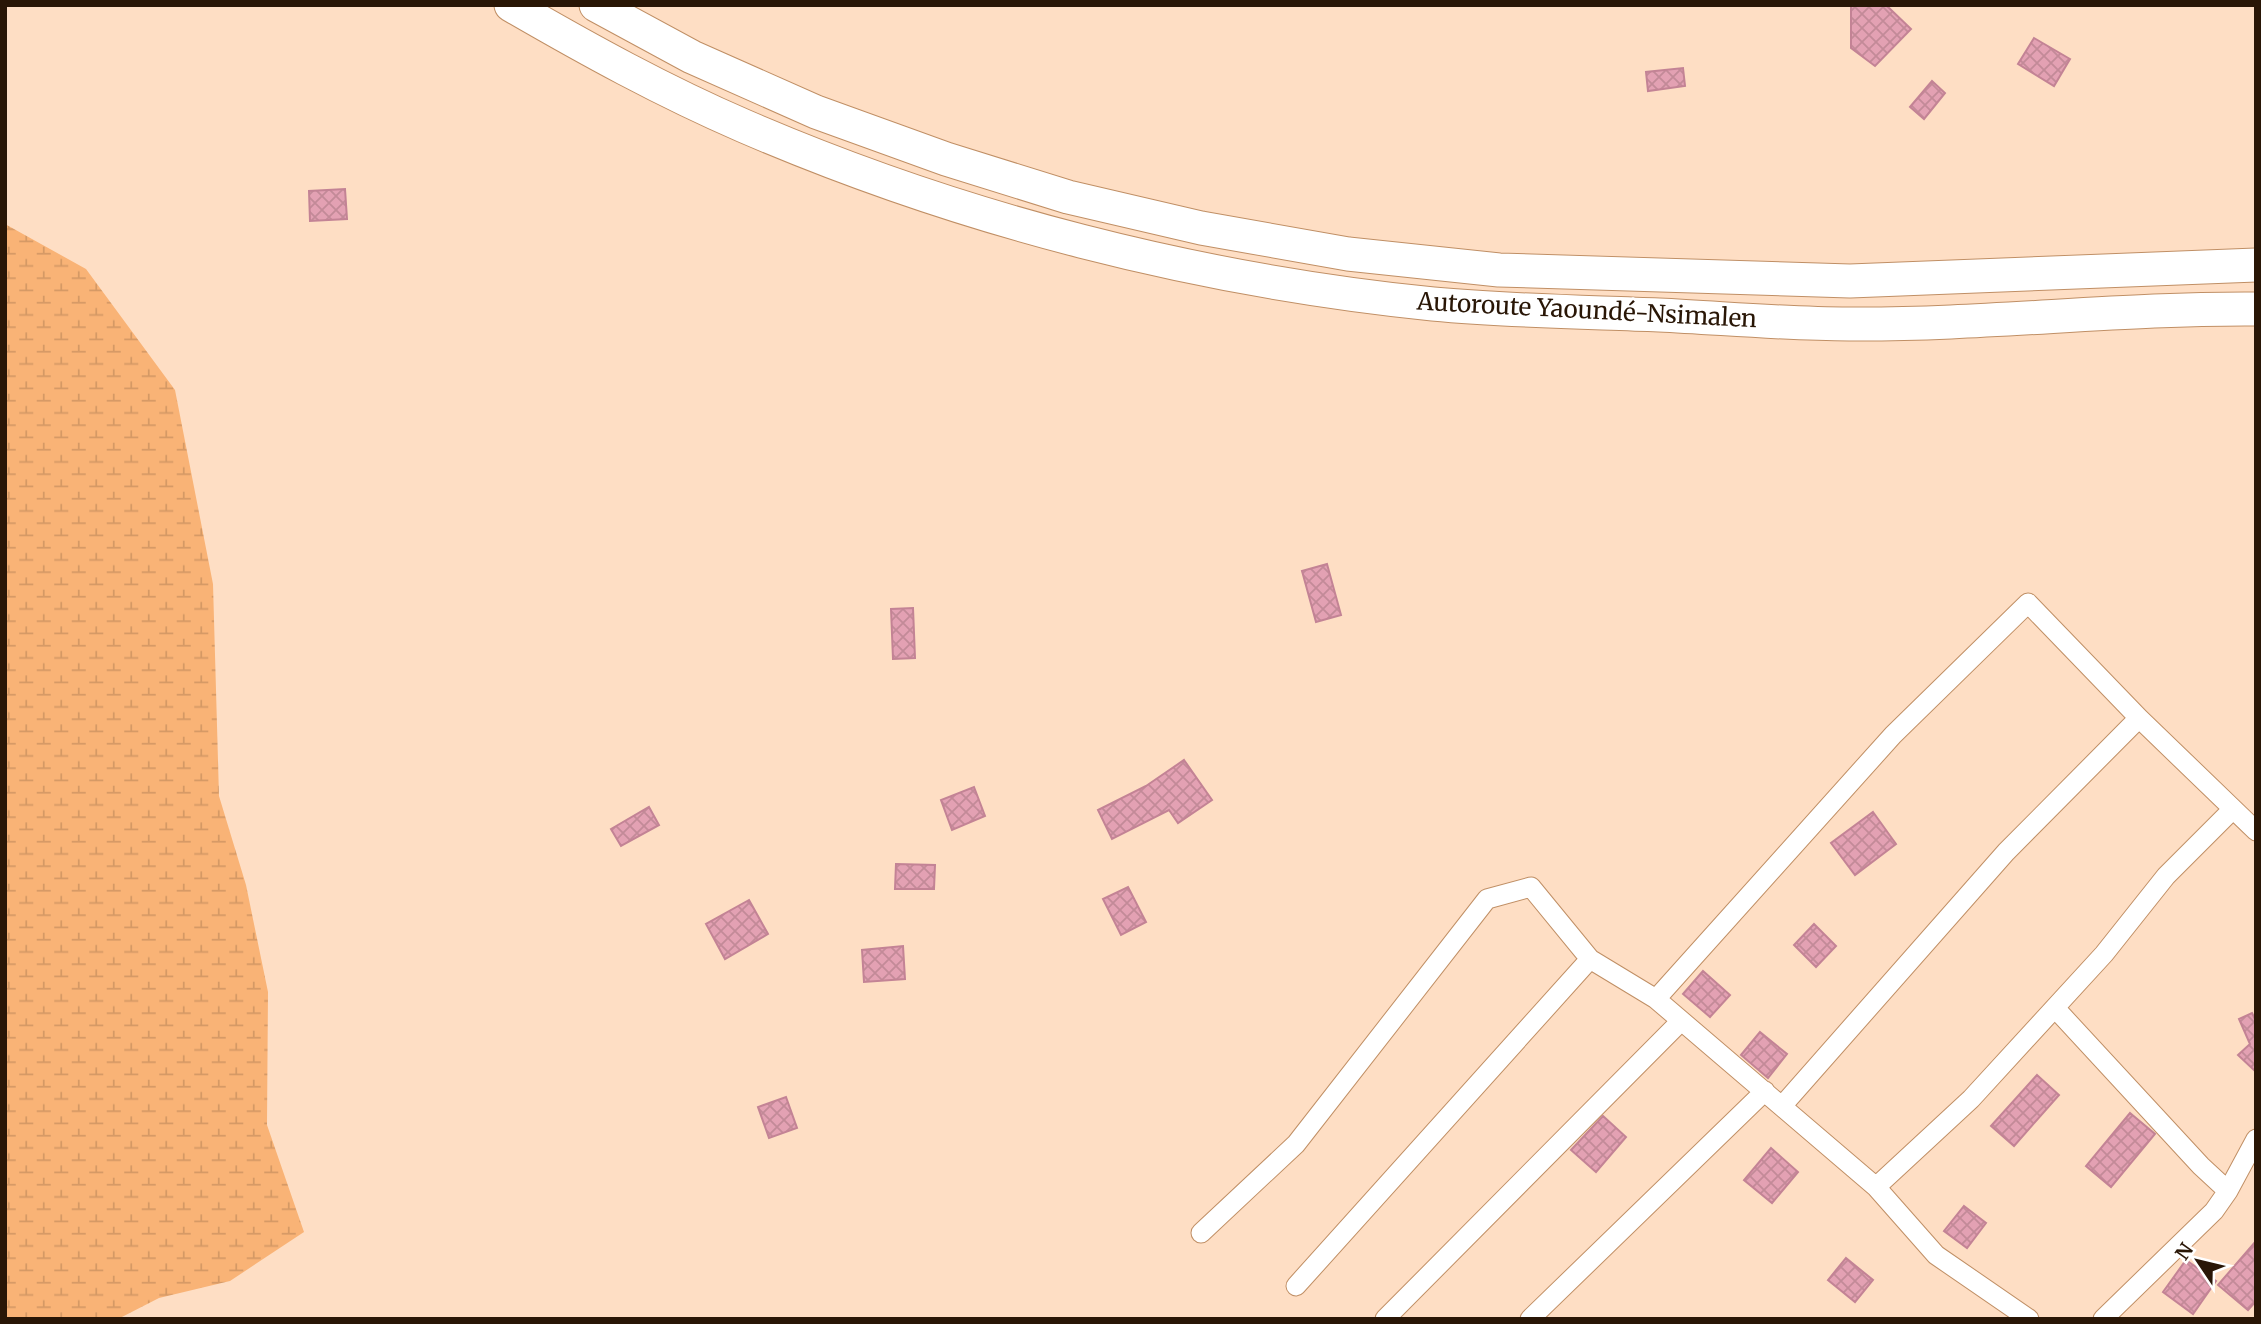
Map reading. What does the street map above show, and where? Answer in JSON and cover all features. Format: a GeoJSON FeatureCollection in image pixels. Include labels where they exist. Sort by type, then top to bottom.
{"type":"FeatureCollection","features":[{"type":"Feature","properties":{"kind":"highway","name":"Autoroute Yaoundé-Nsimalen"},"geometry":{"type":"LineString","coordinates":[[511,5],[611,62],[720,114],[857,170],[977,212],[1095,245],[1303,286],[1433,304],[1552,313],[1848,324],[2253,309]]}},
{"type":"Feature","properties":{"kind":"highway","name":"Autoroute Yaoundé-Nsimalen"},"geometry":{"type":"LineString","coordinates":[[596,5],[692,57],[803,107],[946,159],[1069,197],[1201,228],[1348,254],[1499,270],[1850,281],[2256,265]]}},
{"type":"Feature","properties":{"kind":"street"},"geometry":{"type":"LineString","coordinates":[[1656,999],[1893,735],[2028,603],[2139,718],[2256,831]]}},
{"type":"Feature","properties":{"kind":"street"},"geometry":{"type":"LineString","coordinates":[[1782,1105],[2006,852],[2139,718]]}},
{"type":"Feature","properties":{"kind":"street"},"geometry":{"type":"LineString","coordinates":[[1876,1187],[1970,1099],[2104,954],[2165,876],[2233,809]]}},
{"type":"Feature","properties":{"kind":"street"},"geometry":{"type":"LineString","coordinates":[[1201,1233],[1296,1144],[1486,899],[1531,887],[1590,959],[1656,999],[1876,1187],[1936,1255],[2029,1319]]}},
{"type":"Feature","properties":{"kind":"street"},"geometry":{"type":"LineString","coordinates":[[1296,1286],[1590,959]]}},
{"type":"Feature","properties":{"kind":"street"},"geometry":{"type":"LineString","coordinates":[[2055,1008],[2201,1167],[2228,1191]]}},
{"type":"Feature","properties":{"kind":"street"},"geometry":{"type":"LineString","coordinates":[[1385,1319],[1681,1020]]}},
{"type":"Feature","properties":{"kind":"street"},"geometry":{"type":"LineString","coordinates":[[1530,1319],[1765,1091]]}},
{"type":"Feature","properties":{"kind":"street"},"geometry":{"type":"LineString","coordinates":[[2103,1319],[2214,1211],[2256,1139]]}},
{"type":"Feature","properties":{"kind":"green space"},"geometry":{"type":"Polygon","coordinates":[[[5,224],[86,269],[175,390],[213,584],[219,796],[246,885],[268,992],[267,1125],[304,1232],[230,1281],[159,1298],[118,1319],[5,1319],[5,224]]]}},
{"type":"Feature","properties":{"kind":"building"},"geometry":{"type":"Polygon","coordinates":[[[1851,5],[1886,5],[1911,29],[1875,66],[1851,48],[1851,5]]]}},
{"type":"Feature","properties":{"kind":"building"},"geometry":{"type":"Polygon","coordinates":[[[2034,38],[2070,59],[2054,86],[2018,64],[2034,38]]]}},
{"type":"Feature","properties":{"kind":"building"},"geometry":{"type":"Polygon","coordinates":[[[1683,68],[1685,86],[1648,91],[1646,72],[1683,68]]]}},
{"type":"Feature","properties":{"kind":"building"},"geometry":{"type":"Polygon","coordinates":[[[1932,81],[1945,93],[1924,119],[1910,107],[1932,81]]]}},
{"type":"Feature","properties":{"kind":"building"},"geometry":{"type":"Polygon","coordinates":[[[345,189],[347,219],[310,221],[309,191],[345,189]]]}},
{"type":"Feature","properties":{"kind":"building"},"geometry":{"type":"Polygon","coordinates":[[[1327,564],[1341,615],[1316,622],[1302,571],[1327,564]]]}},
{"type":"Feature","properties":{"kind":"building"},"geometry":{"type":"Polygon","coordinates":[[[913,608],[915,658],[893,659],[891,609],[913,608]]]}},
{"type":"Feature","properties":{"kind":"building"},"geometry":{"type":"Polygon","coordinates":[[[1184,760],[1212,800],[1178,823],[1169,810],[1112,839],[1098,810],[1146,786],[1184,760]]]}},
{"type":"Feature","properties":{"kind":"building"},"geometry":{"type":"Polygon","coordinates":[[[974,787],[985,816],[952,830],[941,800],[974,787]]]}},
{"type":"Feature","properties":{"kind":"building"},"geometry":{"type":"Polygon","coordinates":[[[649,807],[659,825],[621,846],[611,829],[649,807]]]}},
{"type":"Feature","properties":{"kind":"building"},"geometry":{"type":"Polygon","coordinates":[[[1873,812],[1896,844],[1855,875],[1831,843],[1873,812]]]}},
{"type":"Feature","properties":{"kind":"building"},"geometry":{"type":"Polygon","coordinates":[[[896,864],[935,865],[934,889],[895,889],[896,864]]]}},
{"type":"Feature","properties":{"kind":"building"},"geometry":{"type":"Polygon","coordinates":[[[1128,887],[1146,922],[1121,935],[1103,899],[1128,887]]]}},
{"type":"Feature","properties":{"kind":"building"},"geometry":{"type":"Polygon","coordinates":[[[749,900],[768,934],[725,959],[706,924],[749,900]]]}},
{"type":"Feature","properties":{"kind":"building"},"geometry":{"type":"Polygon","coordinates":[[[1814,924],[1836,946],[1816,967],[1794,945],[1814,924]]]}},
{"type":"Feature","properties":{"kind":"building"},"geometry":{"type":"Polygon","coordinates":[[[903,946],[905,979],[864,982],[862,950],[903,946]]]}},
{"type":"Feature","properties":{"kind":"building"},"geometry":{"type":"Polygon","coordinates":[[[1703,971],[1730,995],[1710,1017],[1683,994],[1703,971]]]}},
{"type":"Feature","properties":{"kind":"building"},"geometry":{"type":"Polygon","coordinates":[[[2252,1013],[2256,1021],[2256,1072],[2238,1055],[2250,1044],[2239,1019],[2252,1013]]]}},
{"type":"Feature","properties":{"kind":"building"},"geometry":{"type":"Polygon","coordinates":[[[1760,1032],[1787,1054],[1768,1078],[1741,1055],[1760,1032]]]}},
{"type":"Feature","properties":{"kind":"building"},"geometry":{"type":"Polygon","coordinates":[[[2037,1075],[2059,1095],[2014,1146],[1991,1126],[2037,1075]]]}},
{"type":"Feature","properties":{"kind":"building"},"geometry":{"type":"Polygon","coordinates":[[[786,1097],[797,1128],[769,1138],[758,1107],[786,1097]]]}},
{"type":"Feature","properties":{"kind":"building"},"geometry":{"type":"Polygon","coordinates":[[[2130,1113],[2155,1134],[2111,1187],[2086,1166],[2130,1113]]]}},
{"type":"Feature","properties":{"kind":"building"},"geometry":{"type":"Polygon","coordinates":[[[1603,1116],[1626,1137],[1596,1172],[1571,1150],[1603,1116]]]}},
{"type":"Feature","properties":{"kind":"building"},"geometry":{"type":"Polygon","coordinates":[[[1771,1148],[1798,1172],[1772,1203],[1744,1180],[1771,1148]]]}},
{"type":"Feature","properties":{"kind":"building"},"geometry":{"type":"Polygon","coordinates":[[[1964,1206],[1986,1223],[1967,1248],[1944,1231],[1964,1206]]]}},
{"type":"Feature","properties":{"kind":"building"},"geometry":{"type":"Polygon","coordinates":[[[2256,1241],[2256,1301],[2248,1310],[2218,1285],[2256,1241]]]}},
{"type":"Feature","properties":{"kind":"building"},"geometry":{"type":"Polygon","coordinates":[[[1846,1258],[1873,1280],[1855,1302],[1828,1280],[1846,1258]]]}},
{"type":"Feature","properties":{"kind":"building"},"geometry":{"type":"Polygon","coordinates":[[[2186,1260],[2216,1281],[2193,1314],[2163,1292],[2186,1260]]]}}]}
